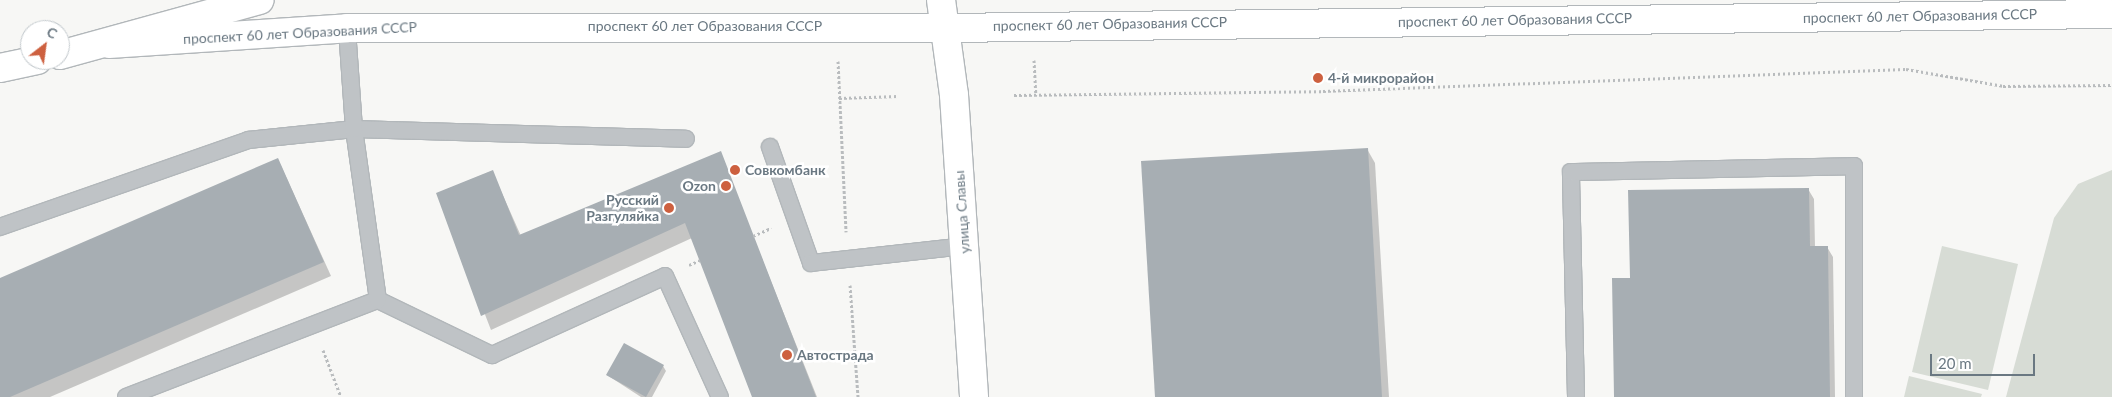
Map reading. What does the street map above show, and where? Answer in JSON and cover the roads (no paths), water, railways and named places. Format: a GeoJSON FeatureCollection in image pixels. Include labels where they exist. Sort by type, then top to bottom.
{"type":"FeatureCollection","features":[{"type":"Feature","properties":{"kind":"main road","name":"проспект 60 лет Образования СССР"},"geometry":{"type":"LineString","coordinates":[[70,53],[109,44],[260,0]]}},
{"type":"Feature","properties":{"kind":"main road","name":"улица Славы"},"geometry":{"type":"LineString","coordinates":[[941,0],[946,28],[965,246],[974,397]]}},
{"type":"Feature","properties":{"kind":"main road","name":"проспект 60 лет Образования СССР"},"geometry":{"type":"LineString","coordinates":[[109,44],[346,28],[946,28],[2112,14]]}},
{"type":"Feature","properties":{"kind":"main road"},"geometry":{"type":"LineString","coordinates":[[0,68],[20,64]]}},
{"type":"Feature","properties":{"kind":"lane"},"geometry":{"type":"LineString","coordinates":[[346,28],[354,129],[378,300]]}},
{"type":"Feature","properties":{"kind":"lane"},"geometry":{"type":"LineString","coordinates":[[0,227],[248,140],[354,129],[686,139]]}},
{"type":"Feature","properties":{"kind":"lane"},"geometry":{"type":"LineString","coordinates":[[770,147],[811,263],[848,257],[965,246]]}},
{"type":"Feature","properties":{"kind":"lane"},"geometry":{"type":"LineString","coordinates":[[1576,397],[1572,172],[1854,166],[1854,397]]}},
{"type":"Feature","properties":{"kind":"lane"},"geometry":{"type":"LineString","coordinates":[[126,397],[312,322],[378,300],[492,355],[665,276],[720,397]]}},
{"type":"Feature","properties":{"kind":"place","name":"4-й микрорайон"},"geometry":{"type":"Point","coordinates":[1318,78]}},
{"type":"Feature","properties":{"kind":"place","name":"Совкомбанк"},"geometry":{"type":"Point","coordinates":[735,170]}},
{"type":"Feature","properties":{"kind":"place","name":"Ozon"},"geometry":{"type":"Point","coordinates":[726,186]}},
{"type":"Feature","properties":{"kind":"place","name":"Русский Разгуляйка"},"geometry":{"type":"Point","coordinates":[669,208]}},
{"type":"Feature","properties":{"kind":"place","name":"Автострада"},"geometry":{"type":"Point","coordinates":[787,355]}}]}
